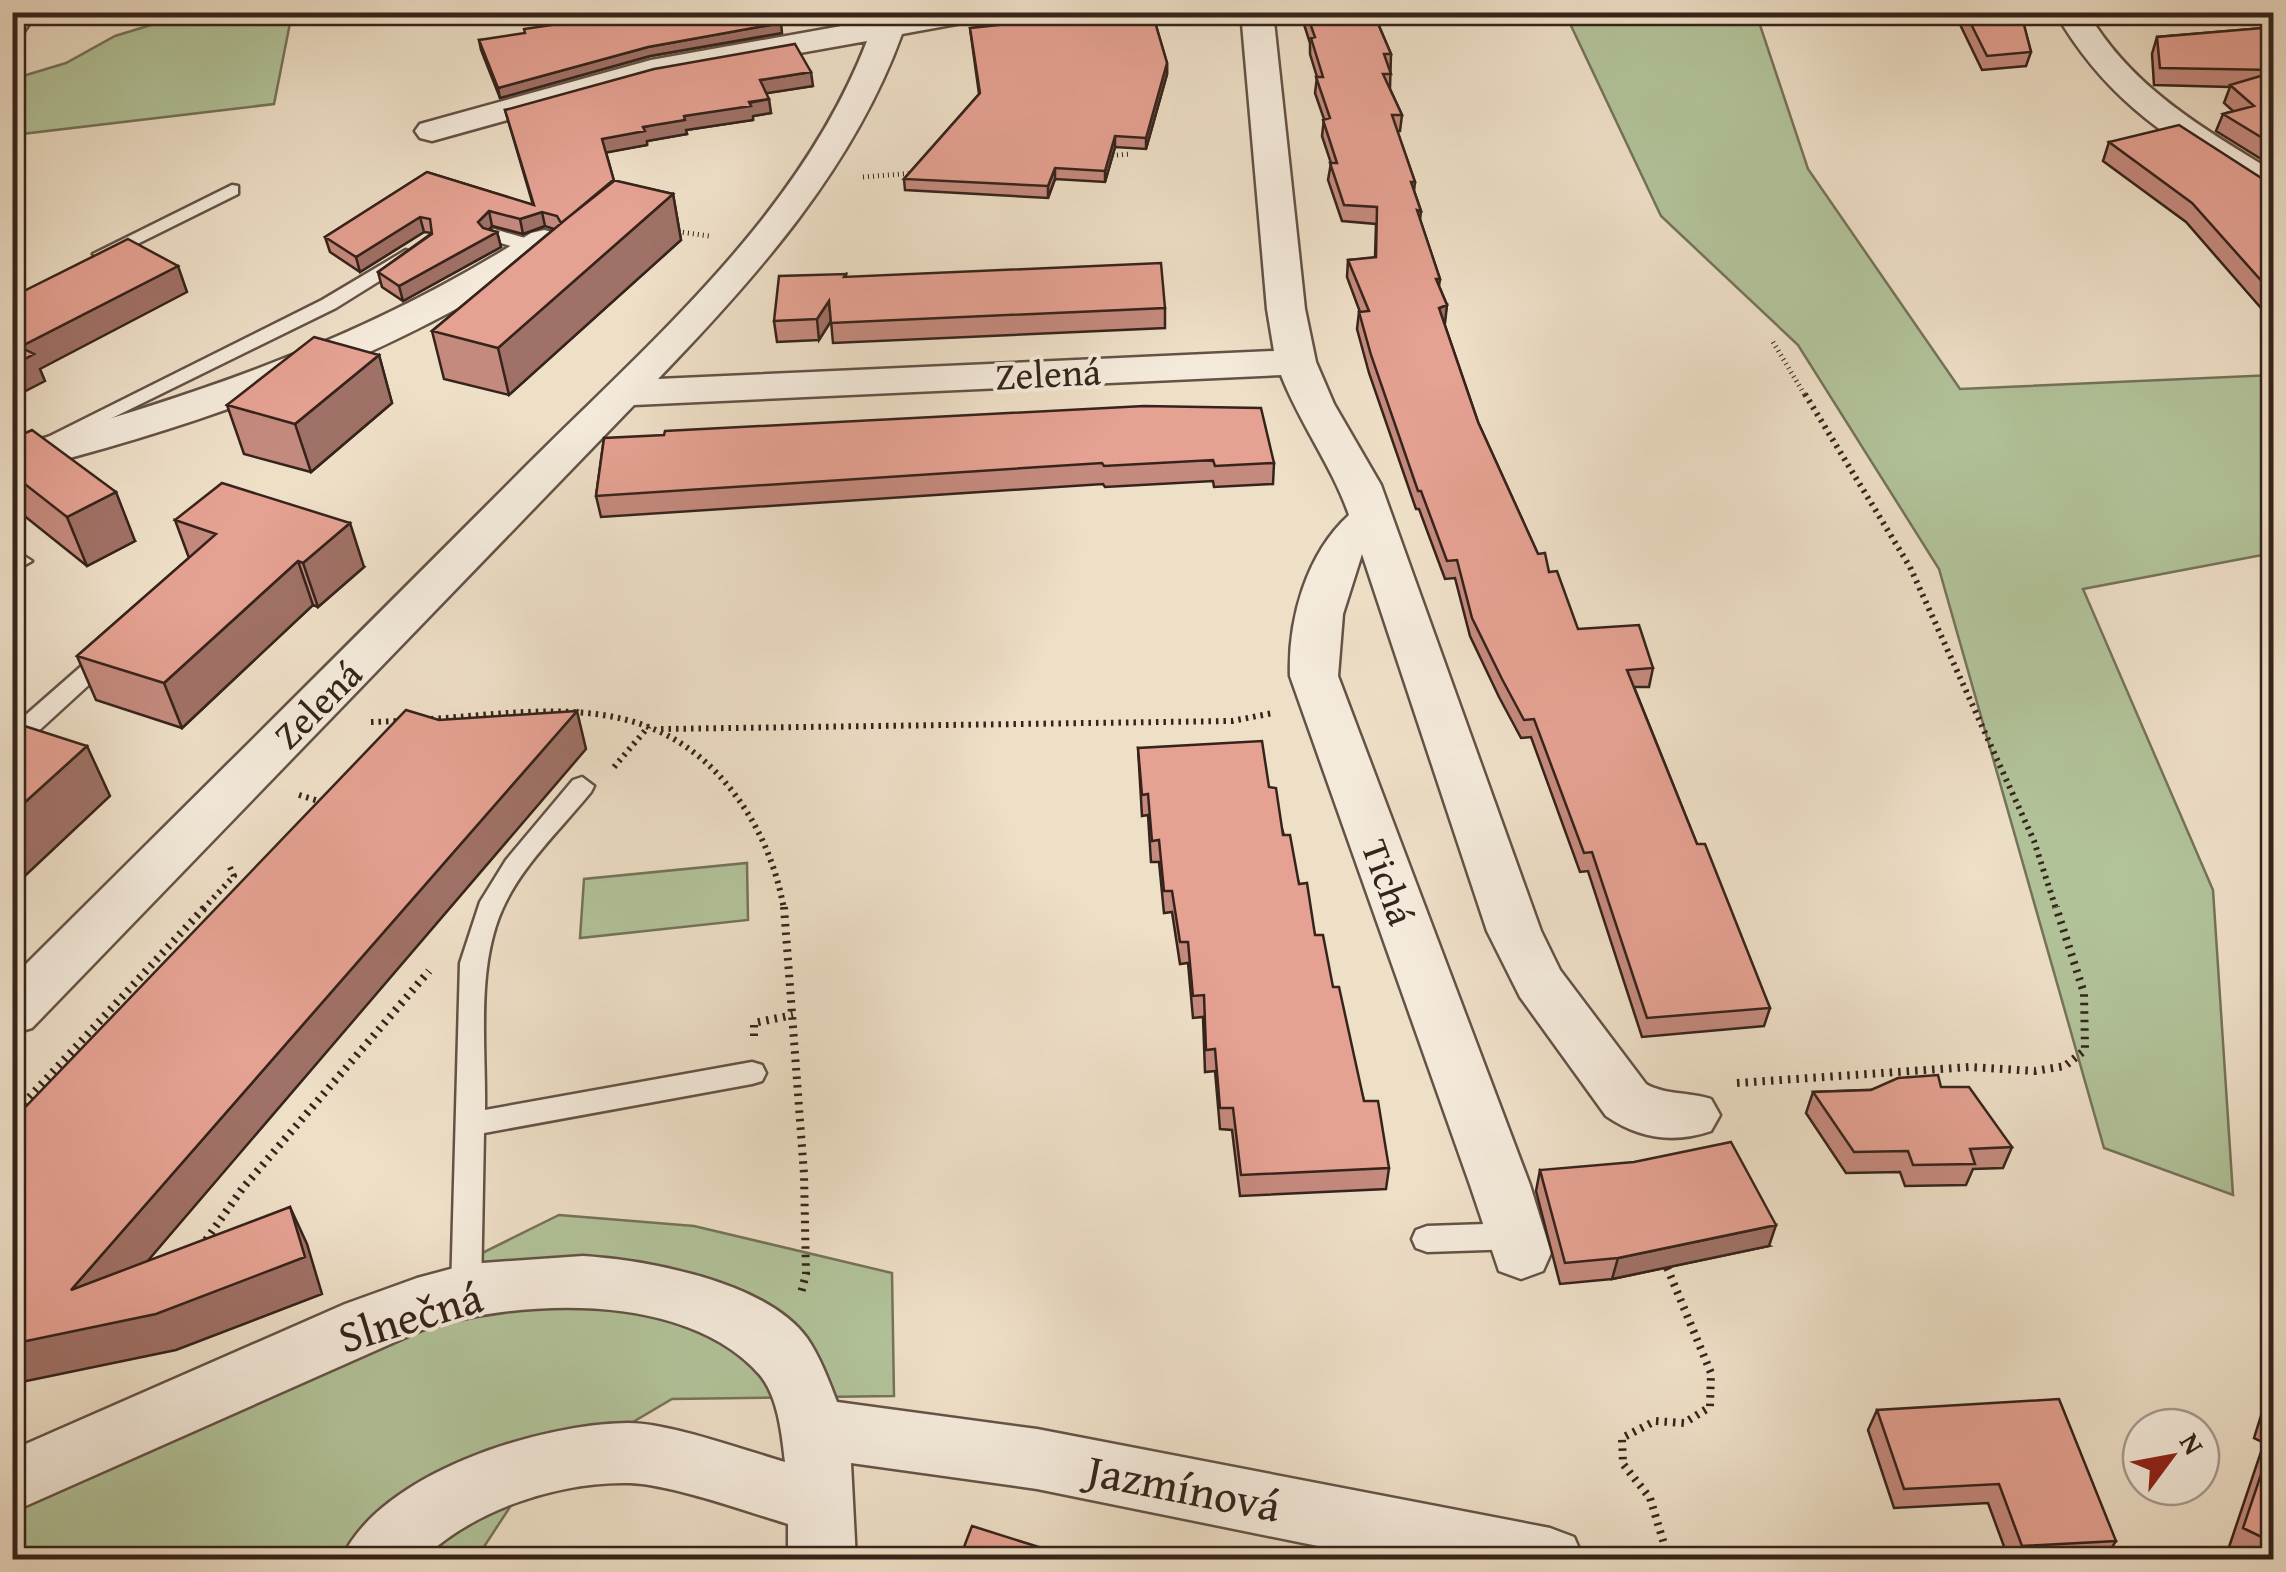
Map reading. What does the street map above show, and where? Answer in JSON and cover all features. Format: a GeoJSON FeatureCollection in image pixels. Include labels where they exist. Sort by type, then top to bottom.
{"type":"FeatureCollection","features":[{"type":"Feature","properties":{"kind":"street"},"geometry":{"type":"LineString","coordinates":[[12,26],[22,12]]}},
{"type":"Feature","properties":{"kind":"street"},"geometry":{"type":"LineString","coordinates":[[432,131],[651,70],[892,19],[973,12]]}},
{"type":"Feature","properties":{"kind":"street"},"geometry":{"type":"LineString","coordinates":[[1257,12],[1286,309],[1296,362],[1320,417],[1360,486],[1514,932],[1539,982],[1626,1100],[1646,1112],[1690,1116]]}},
{"type":"Feature","properties":{"kind":"street"},"geometry":{"type":"LineString","coordinates":[[2072,12],[2095,54],[2138,100],[2274,188]]}},
{"type":"Feature","properties":{"kind":"street","name":"Zelená"},"geometry":{"type":"LineString","coordinates":[[12,1013],[730,278],[807,182],[846,120],[892,19]]}},
{"type":"Feature","properties":{"kind":"street"},"geometry":{"type":"LineString","coordinates":[[15,459],[256,386],[408,323],[540,244]]}},
{"type":"Feature","properties":{"kind":"street","name":"Zelená"},"geometry":{"type":"LineString","coordinates":[[620,393],[1296,362]]}},
{"type":"Feature","properties":{"kind":"street","name":"Tichá"},"geometry":{"type":"LineString","coordinates":[[1372,519],[1350,537],[1338,557],[1311,654],[1320,692],[1518,1244]]}},
{"type":"Feature","properties":{"kind":"street","name":"Slnečná"},"geometry":{"type":"LineString","coordinates":[[12,1482],[367,1324],[466,1292],[577,1284],[647,1289],[697,1302],[737,1317],[784,1356],[816,1429],[822,1531]]}},
{"type":"Feature","properties":{"kind":"street","name":"Jazmínová"},"geometry":{"type":"LineString","coordinates":[[816,1429],[1037,1459],[1550,1560]]}},
{"type":"Feature","properties":{"kind":"street","name":"Slnečná"},"geometry":{"type":"LineString","coordinates":[[375,1560],[417,1519],[491,1480],[560,1460],[631,1454],[717,1472],[822,1531]]}},
{"type":"Feature","properties":{"kind":"lane"},"geometry":{"type":"LineString","coordinates":[[80,265],[232,190]]}},
{"type":"Feature","properties":{"kind":"lane"},"geometry":{"type":"LineString","coordinates":[[494,235],[540,244]]}},
{"type":"Feature","properties":{"kind":"lane"},"geometry":{"type":"LineString","coordinates":[[15,459],[218,355],[328,304],[371,280],[426,241]]}},
{"type":"Feature","properties":{"kind":"lane"},"geometry":{"type":"LineString","coordinates":[[12,742],[120,643]]}},
{"type":"Feature","properties":{"kind":"lane"},"geometry":{"type":"LineString","coordinates":[[466,1292],[474,964],[489,909],[515,867],[594,780]]}},
{"type":"Feature","properties":{"kind":"lane"},"geometry":{"type":"LineString","coordinates":[[470,1124],[752,1074]]}},
{"type":"Feature","properties":{"kind":"lane"},"geometry":{"type":"LineString","coordinates":[[1427,1238],[1518,1244]]}},
{"type":"Feature","properties":{"kind":"path"},"geometry":{"type":"LineString","coordinates":[[1092,157],[1130,154]]}},
{"type":"Feature","properties":{"kind":"path"},"geometry":{"type":"LineString","coordinates":[[807,182],[921,172]]}},
{"type":"Feature","properties":{"kind":"path"},"geometry":{"type":"LineString","coordinates":[[660,228],[706,238]]}},
{"type":"Feature","properties":{"kind":"path"},"geometry":{"type":"LineString","coordinates":[[1690,1116],[1716,1084],[1970,1067],[2035,1071],[2065,1066],[2085,1050],[2084,993],[2034,841],[1910,567],[1773,342]]}},
{"type":"Feature","properties":{"kind":"path"},"geometry":{"type":"LineString","coordinates":[[354,722],[561,712],[618,716],[659,729],[1232,720],[1280,712],[1320,692]]}},
{"type":"Feature","properties":{"kind":"path"},"geometry":{"type":"LineString","coordinates":[[594,780],[649,726]]}},
{"type":"Feature","properties":{"kind":"path"},"geometry":{"type":"LineString","coordinates":[[659,729],[717,773],[746,811],[770,857],[784,904],[806,1158],[806,1274],[784,1356]]}},
{"type":"Feature","properties":{"kind":"path"},"geometry":{"type":"LineString","coordinates":[[315,800],[328,804]]}},
{"type":"Feature","properties":{"kind":"path"},"geometry":{"type":"LineString","coordinates":[[12,1116],[234,876],[227,860]]}},
{"type":"Feature","properties":{"kind":"path"},"geometry":{"type":"LineString","coordinates":[[206,1240],[242,1190],[451,945],[489,909]]}},
{"type":"Feature","properties":{"kind":"path"},"geometry":{"type":"LineString","coordinates":[[174,942],[189,948]]}},
{"type":"Feature","properties":{"kind":"path"},"geometry":{"type":"LineString","coordinates":[[1659,1249],[1711,1373],[1710,1408],[1684,1424],[1655,1421],[1622,1438],[1624,1464],[1650,1498],[1669,1560]]}},
{"type":"Feature","properties":{"kind":"green space"},"geometry":{"type":"Polygon","coordinates":[[[190,13],[292,13],[274,104],[13,135],[13,79],[66,63],[115,36],[190,13]]]}},
{"type":"Feature","properties":{"kind":"green space"},"geometry":{"type":"Polygon","coordinates":[[[1565,13],[1756,13],[1808,169],[1960,389],[2273,375],[2273,553],[2083,589],[2213,890],[2233,1195],[2104,1148],[1939,569],[1798,345],[1661,216],[1565,13]]]}},
{"type":"Feature","properties":{"kind":"green space"},"geometry":{"type":"Polygon","coordinates":[[[747,863],[748,920],[580,938],[584,879],[747,863]]]}},
{"type":"Feature","properties":{"kind":"green space"},"geometry":{"type":"Polygon","coordinates":[[[559,1215],[694,1226],[892,1273],[894,1396],[672,1399],[523,1487],[476,1559],[13,1560],[13,1485],[559,1215]]]}},
{"type":"Feature","properties":{"kind":"building"},"geometry":{"type":"Polygon","coordinates":[[[606,12],[775,12],[781,23],[648,47],[498,88],[479,40],[525,33],[524,29],[606,12]]]}},
{"type":"Feature","properties":{"kind":"building"},"geometry":{"type":"Polygon","coordinates":[[[1043,12],[1152,12],[1167,63],[1146,138],[1115,136],[1105,171],[1055,168],[1048,186],[904,179],[980,93],[970,28],[1048,20],[1043,12]]]}},
{"type":"Feature","properties":{"kind":"building"},"geometry":{"type":"Polygon","coordinates":[[[1306,12],[1373,12],[1391,54],[1384,54],[1391,74],[1383,74],[1402,115],[1392,115],[1415,182],[1411,182],[1421,211],[1417,210],[1447,305],[1439,308],[1478,422],[1538,554],[1545,553],[1549,572],[1557,571],[1578,629],[1639,625],[1653,668],[1627,670],[1697,844],[1705,844],[1770,1008],[1647,1018],[1592,852],[1584,853],[1534,719],[1524,720],[1472,618],[1457,560],[1447,561],[1371,355],[1359,312],[1369,311],[1348,260],[1376,257],[1377,207],[1344,205],[1330,163],[1337,163],[1323,120],[1330,118],[1316,77],[1323,77],[1306,12]]]}},
{"type":"Feature","properties":{"kind":"building"},"geometry":{"type":"Polygon","coordinates":[[[1965,12],[2020,12],[2031,52],[1987,56],[1965,12]]]}},
{"type":"Feature","properties":{"kind":"building"},"geometry":{"type":"Polygon","coordinates":[[[2274,27],[2274,70],[2160,68],[2157,37],[2274,27]]]}},
{"type":"Feature","properties":{"kind":"building"},"geometry":{"type":"Polygon","coordinates":[[[795,44],[811,72],[760,80],[769,99],[749,102],[751,106],[684,116],[685,120],[602,139],[614,181],[561,223],[557,216],[542,212],[520,219],[489,211],[478,222],[497,232],[399,286],[378,272],[432,234],[430,219],[420,217],[356,257],[325,237],[427,172],[534,205],[505,110],[654,69],[795,44]]]}},
{"type":"Feature","properties":{"kind":"building"},"geometry":{"type":"Polygon","coordinates":[[[2274,72],[2274,145],[2223,114],[2254,106],[2230,85],[2274,72]]]}},
{"type":"Feature","properties":{"kind":"building"},"geometry":{"type":"Polygon","coordinates":[[[2179,125],[2266,181],[2274,182],[2274,295],[2192,203],[2109,142],[2179,125]]]}},
{"type":"Feature","properties":{"kind":"building"},"geometry":{"type":"Polygon","coordinates":[[[613,180],[673,194],[498,348],[432,331],[613,180]]]}},
{"type":"Feature","properties":{"kind":"building"},"geometry":{"type":"Polygon","coordinates":[[[128,239],[178,266],[20,347],[34,354],[12,366],[12,297],[128,239]]]}},
{"type":"Feature","properties":{"kind":"building"},"geometry":{"type":"Polygon","coordinates":[[[1161,263],[1165,308],[831,323],[829,301],[817,319],[774,321],[779,276],[846,274],[844,277],[1161,263]]]}},
{"type":"Feature","properties":{"kind":"building"},"geometry":{"type":"Polygon","coordinates":[[[314,337],[379,355],[295,424],[227,405],[314,337]]]}},
{"type":"Feature","properties":{"kind":"building"},"geometry":{"type":"Polygon","coordinates":[[[1144,406],[1261,408],[1274,463],[1102,463],[596,496],[604,438],[664,435],[665,431],[1144,406]]]}},
{"type":"Feature","properties":{"kind":"building"},"geometry":{"type":"Polygon","coordinates":[[[32,430],[116,492],[67,517],[12,474],[12,439],[32,430]]]}},
{"type":"Feature","properties":{"kind":"building"},"geometry":{"type":"Polygon","coordinates":[[[222,483],[350,523],[303,563],[298,561],[164,683],[77,656],[216,534],[175,520],[222,483]]]}},
{"type":"Feature","properties":{"kind":"building"},"geometry":{"type":"Polygon","coordinates":[[[406,710],[439,720],[577,711],[71,1290],[290,1207],[305,1257],[156,1314],[12,1344],[12,1121],[406,710]]]}},
{"type":"Feature","properties":{"kind":"building"},"geometry":{"type":"Polygon","coordinates":[[[12,722],[87,746],[12,814],[12,722]]]}},
{"type":"Feature","properties":{"kind":"building"},"geometry":{"type":"Polygon","coordinates":[[[1262,741],[1269,787],[1276,788],[1283,835],[1290,835],[1299,884],[1307,883],[1315,935],[1323,935],[1333,987],[1339,987],[1364,1101],[1378,1101],[1389,1168],[1241,1175],[1233,1108],[1220,1108],[1215,1049],[1206,1050],[1204,995],[1193,996],[1188,942],[1180,942],[1172,891],[1164,891],[1159,840],[1152,841],[1148,794],[1142,795],[1138,748],[1262,741]]]}},
{"type":"Feature","properties":{"kind":"building"},"geometry":{"type":"Polygon","coordinates":[[[1938,1075],[1941,1087],[1969,1087],[2012,1147],[1970,1149],[1975,1164],[1913,1165],[1908,1151],[1854,1152],[1813,1092],[1871,1090],[1898,1078],[1938,1075]]]}},
{"type":"Feature","properties":{"kind":"building"},"geometry":{"type":"Polygon","coordinates":[[[1731,1142],[1776,1225],[1618,1258],[1565,1263],[1540,1170],[1634,1162],[1731,1142]]]}},
{"type":"Feature","properties":{"kind":"building"},"geometry":{"type":"Polygon","coordinates":[[[2059,1399],[2116,1541],[2022,1546],[1999,1484],[1904,1489],[1877,1410],[2059,1399]]]}},
{"type":"Feature","properties":{"kind":"building"},"geometry":{"type":"Polygon","coordinates":[[[2274,1399],[2274,1421],[2268,1418],[2274,1399]]]}},
{"type":"Feature","properties":{"kind":"building"},"geometry":{"type":"Polygon","coordinates":[[[2274,1436],[2274,1543],[2243,1528],[2274,1436]]]}},
{"type":"Feature","properties":{"kind":"building"},"geometry":{"type":"Polygon","coordinates":[[[972,1526],[1080,1560],[959,1560],[972,1526]]]}}]}
